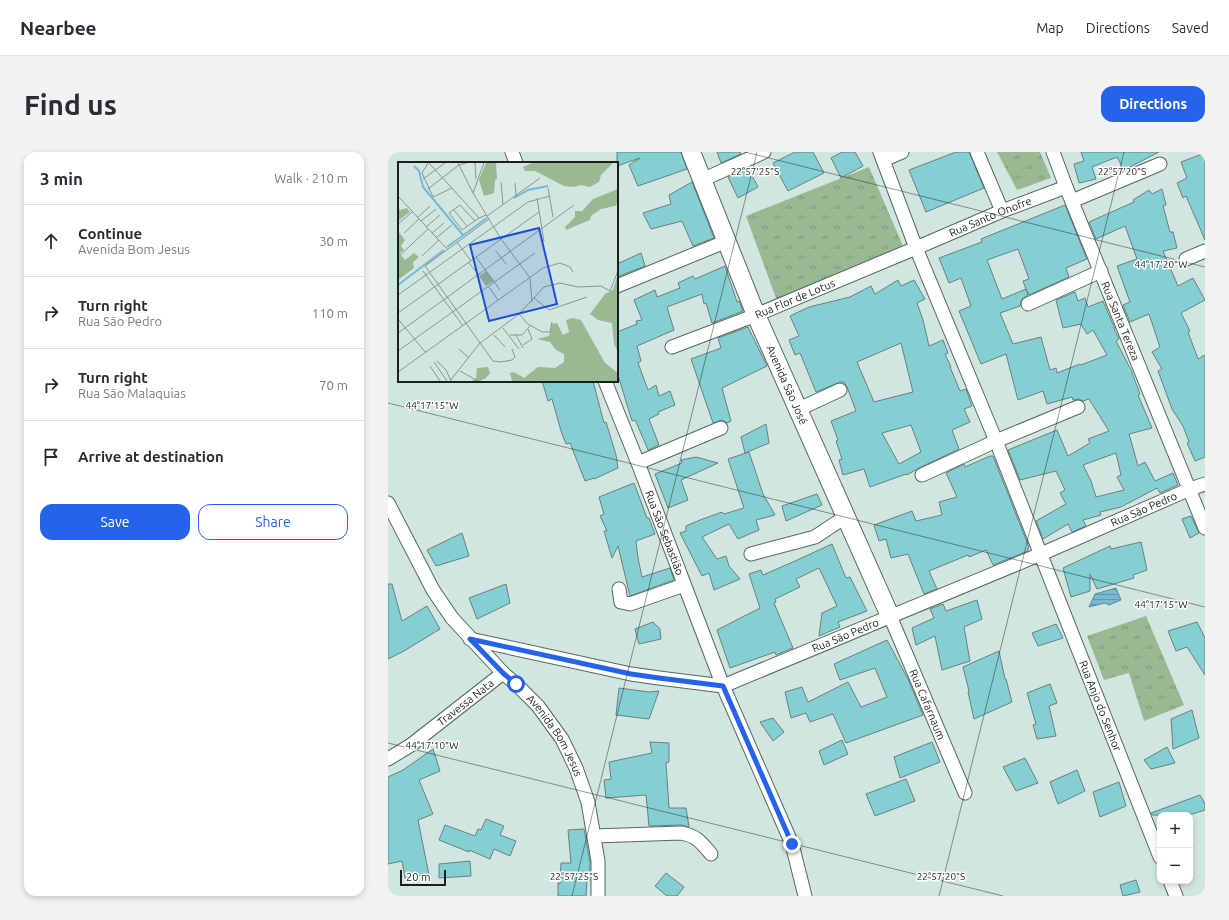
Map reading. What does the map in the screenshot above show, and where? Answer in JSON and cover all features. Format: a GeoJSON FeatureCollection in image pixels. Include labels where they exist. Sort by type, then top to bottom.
{"type":"FeatureCollection","features":[{"type":"Feature","properties":{"kind":"street"},"geometry":{"type":"LineString","coordinates":[[512,152],[516,162]]}},
{"type":"Feature","properties":{"kind":"street","name":"Avenida São José"},"geometry":{"type":"LineString","coordinates":[[691,152],[756,315],[890,616]]}},
{"type":"Feature","properties":{"kind":"street"},"geometry":{"type":"LineString","coordinates":[[702,180],[764,152]]}},
{"type":"Feature","properties":{"kind":"street"},"geometry":{"type":"LineString","coordinates":[[902,152],[882,156],[916,248],[1041,554]]}},
{"type":"Feature","properties":{"kind":"street"},"geometry":{"type":"LineString","coordinates":[[977,152],[1002,211]]}},
{"type":"Feature","properties":{"kind":"street","name":"Rua Santa Tereza"},"geometry":{"type":"LineString","coordinates":[[1053,152],[1205,528]]}},
{"type":"Feature","properties":{"kind":"street"},"geometry":{"type":"LineString","coordinates":[[1072,201],[1160,164]]}},
{"type":"Feature","properties":{"kind":"street","name":"Rua Santo Onofre"},"geometry":{"type":"LineString","coordinates":[[916,248],[1002,211],[1066,187]]}},
{"type":"Feature","properties":{"kind":"street"},"geometry":{"type":"LineString","coordinates":[[618,286],[727,241]]}},
{"type":"Feature","properties":{"kind":"street","name":"Rua Flor de Lotus"},"geometry":{"type":"LineString","coordinates":[[672,347],[756,315],[916,248]]}},
{"type":"Feature","properties":{"kind":"street"},"geometry":{"type":"LineString","coordinates":[[1186,259],[1205,251]]}},
{"type":"Feature","properties":{"kind":"street"},"geometry":{"type":"LineString","coordinates":[[1028,304],[1101,271]]}},
{"type":"Feature","properties":{"kind":"street","name":"Rua São Sebastião"},"geometry":{"type":"LineString","coordinates":[[604,382],[638,463],[723,686],[792,844],[805,896]]}},
{"type":"Feature","properties":{"kind":"street"},"geometry":{"type":"LineString","coordinates":[[798,408],[840,390]]}},
{"type":"Feature","properties":{"kind":"street"},"geometry":{"type":"LineString","coordinates":[[922,474],[1078,407]]}},
{"type":"Feature","properties":{"kind":"street"},"geometry":{"type":"LineString","coordinates":[[638,463],[721,428]]}},
{"type":"Feature","properties":{"kind":"street","name":"Rua São Pedro"},"geometry":{"type":"LineString","coordinates":[[470,639],[631,674],[723,686],[1205,484]]}},
{"type":"Feature","properties":{"kind":"street","name":"Avenida Bom Jesus"},"geometry":{"type":"LineString","coordinates":[[388,503],[433,590],[452,618],[503,673],[538,706],[562,739],[576,768],[588,802],[598,861],[598,896]]}},
{"type":"Feature","properties":{"kind":"street"},"geometry":{"type":"LineString","coordinates":[[751,554],[815,537],[845,517]]}},
{"type":"Feature","properties":{"kind":"street","name":"Rua Anjo do Senhor"},"geometry":{"type":"LineString","coordinates":[[1041,554],[1157,849]]}},
{"type":"Feature","properties":{"kind":"street"},"geometry":{"type":"LineString","coordinates":[[619,589],[621,602],[630,604],[684,585]]}},
{"type":"Feature","properties":{"kind":"street","name":"Rua Cafarnaum"},"geometry":{"type":"LineString","coordinates":[[890,616],[965,793]]}},
{"type":"Feature","properties":{"kind":"street","name":"Travessa Nata"},"geometry":{"type":"LineString","coordinates":[[388,759],[411,745],[503,673]]}},
{"type":"Feature","properties":{"kind":"street"},"geometry":{"type":"LineString","coordinates":[[594,836],[681,833],[698,839],[711,854]]}},
{"type":"Feature","properties":{"kind":"street"},"geometry":{"type":"LineString","coordinates":[[1171,884],[1176,896]]}},
{"type":"Feature","properties":{"kind":"green space"},"geometry":{"type":"Polygon","coordinates":[[[997,152],[1040,152],[1051,178],[1017,190],[997,152]]]}},
{"type":"Feature","properties":{"kind":"green space"},"geometry":{"type":"Polygon","coordinates":[[[869,167],[906,253],[777,301],[746,216],[869,167]]]}},
{"type":"Feature","properties":{"kind":"green space"},"geometry":{"type":"Polygon","coordinates":[[[1146,616],[1184,705],[1144,721],[1129,673],[1104,680],[1087,636],[1146,616]]]}},
{"type":"Feature","properties":{"kind":"water"},"geometry":{"type":"Polygon","coordinates":[[[1116,588],[1121,600],[1109,605],[1105,603],[1089,607],[1095,594],[1116,588]]]}},
{"type":"Feature","properties":{"kind":"building"},"geometry":{"type":"Polygon","coordinates":[[[617,152],[681,152],[687,169],[638,186],[629,165],[640,158],[618,166],[617,152]]]}},
{"type":"Feature","properties":{"kind":"building"},"geometry":{"type":"Polygon","coordinates":[[[717,152],[740,152],[741,154],[721,163],[717,152]]]}},
{"type":"Feature","properties":{"kind":"building"},"geometry":{"type":"Polygon","coordinates":[[[795,152],[813,152],[824,173],[788,191],[773,163],[795,152]]]}},
{"type":"Feature","properties":{"kind":"building"},"geometry":{"type":"Polygon","coordinates":[[[842,152],[855,152],[863,166],[841,178],[831,158],[842,152]]]}},
{"type":"Feature","properties":{"kind":"building"},"geometry":{"type":"Polygon","coordinates":[[[956,152],[969,152],[984,188],[926,212],[909,170],[956,152]]]}},
{"type":"Feature","properties":{"kind":"building"},"geometry":{"type":"Polygon","coordinates":[[[1081,152],[1159,152],[1124,170],[1117,157],[1092,167],[1096,179],[1079,183],[1074,164],[1084,161],[1081,152]]]}},
{"type":"Feature","properties":{"kind":"building"},"geometry":{"type":"Polygon","coordinates":[[[1205,153],[1205,240],[1186,196],[1183,198],[1177,183],[1187,178],[1181,162],[1205,153]]]}},
{"type":"Feature","properties":{"kind":"building"},"geometry":{"type":"Polygon","coordinates":[[[748,168],[758,187],[738,198],[728,177],[748,168]]]}},
{"type":"Feature","properties":{"kind":"building"},"geometry":{"type":"Polygon","coordinates":[[[692,182],[714,238],[693,246],[682,221],[651,229],[643,213],[671,204],[669,195],[692,182]]]}},
{"type":"Feature","properties":{"kind":"building"},"geometry":{"type":"Polygon","coordinates":[[[1162,189],[1166,205],[1163,206],[1170,232],[1173,232],[1177,248],[1163,251],[1178,286],[1193,278],[1205,300],[1181,313],[1190,331],[1188,332],[1198,359],[1205,355],[1205,457],[1195,461],[1187,443],[1189,442],[1183,426],[1172,409],[1158,371],[1162,369],[1152,352],[1160,347],[1149,314],[1130,322],[1123,305],[1130,302],[1117,266],[1137,259],[1125,226],[1096,239],[1089,222],[1134,202],[1133,200],[1149,190],[1152,194],[1162,189]]]}},
{"type":"Feature","properties":{"kind":"building"},"geometry":{"type":"Polygon","coordinates":[[[1065,205],[1087,259],[1066,268],[1069,277],[1029,295],[1026,289],[1028,295],[1022,299],[1020,306],[1000,313],[1013,344],[1041,337],[1050,370],[1056,368],[1057,373],[1107,355],[1093,330],[1087,334],[1081,324],[1063,328],[1056,300],[1075,292],[1078,301],[1085,298],[1088,307],[1103,301],[1119,339],[1116,341],[1131,370],[1140,394],[1138,395],[1152,428],[1129,434],[1138,466],[1145,462],[1155,481],[1173,473],[1178,485],[1160,493],[1157,488],[1121,507],[1100,512],[1101,515],[1083,520],[1086,526],[1072,532],[1068,524],[1043,539],[1036,521],[1066,504],[1060,493],[1065,490],[1056,471],[1020,480],[1008,450],[1057,430],[1068,456],[1090,443],[1088,439],[1109,431],[1089,399],[1083,401],[1079,399],[1073,400],[1072,397],[1047,404],[1043,391],[1018,400],[1006,354],[981,364],[959,311],[971,306],[961,278],[949,283],[939,258],[982,242],[981,239],[1065,205]],[[1018,249],[987,260],[1002,299],[1026,289],[1023,281],[1029,279],[1018,249]],[[1116,453],[1083,465],[1091,481],[1096,497],[1124,490],[1117,477],[1121,475],[1116,453]]]}},
{"type":"Feature","properties":{"kind":"building"},"geometry":{"type":"Polygon","coordinates":[[[641,253],[645,266],[618,277],[618,264],[641,253]]]}},
{"type":"Feature","properties":{"kind":"building"},"geometry":{"type":"Polygon","coordinates":[[[725,266],[737,302],[739,301],[743,311],[712,323],[706,303],[704,304],[702,294],[667,307],[674,330],[637,346],[641,361],[638,363],[648,390],[656,385],[659,396],[670,391],[675,405],[658,412],[659,414],[649,419],[659,445],[648,450],[635,420],[632,421],[618,375],[618,332],[637,324],[636,321],[642,320],[634,300],[655,290],[657,297],[680,288],[678,283],[693,276],[695,279],[725,266]]]}},
{"type":"Feature","properties":{"kind":"building"},"geometry":{"type":"Polygon","coordinates":[[[898,280],[901,286],[914,280],[925,299],[917,303],[923,320],[929,346],[943,340],[948,353],[945,354],[960,391],[966,389],[972,406],[964,409],[970,422],[952,430],[959,449],[907,475],[906,474],[870,487],[864,469],[843,475],[839,460],[842,459],[836,441],[838,440],[831,421],[856,411],[847,387],[844,382],[840,382],[816,392],[800,353],[795,355],[789,340],[799,336],[790,316],[809,307],[850,297],[871,286],[875,294],[898,280]],[[901,343],[857,362],[874,402],[913,392],[901,343]],[[911,425],[882,433],[899,464],[921,452],[911,425]]]}},
{"type":"Feature","properties":{"kind":"building"},"geometry":{"type":"Polygon","coordinates":[[[748,327],[767,366],[722,388],[731,421],[727,423],[722,420],[713,423],[691,359],[721,348],[718,338],[748,327]]]}},
{"type":"Feature","properties":{"kind":"building"},"geometry":{"type":"Polygon","coordinates":[[[542,382],[593,382],[604,423],[606,422],[616,455],[618,468],[594,479],[585,481],[570,443],[566,444],[552,399],[548,401],[542,382]]]}},
{"type":"Feature","properties":{"kind":"building"},"geometry":{"type":"Polygon","coordinates":[[[766,424],[769,443],[745,453],[741,437],[766,424]]]}},
{"type":"Feature","properties":{"kind":"building"},"geometry":{"type":"Polygon","coordinates":[[[749,452],[763,494],[775,515],[756,520],[759,530],[738,539],[729,524],[702,537],[717,559],[726,556],[729,566],[740,579],[714,590],[709,573],[702,576],[680,533],[686,531],[686,526],[700,520],[722,512],[724,514],[744,508],[728,459],[749,452]]]}},
{"type":"Feature","properties":{"kind":"building"},"geometry":{"type":"Polygon","coordinates":[[[993,456],[1029,547],[1028,551],[993,565],[986,550],[969,557],[968,555],[929,571],[937,589],[924,594],[908,554],[891,558],[886,539],[879,541],[874,525],[912,511],[916,521],[942,515],[939,502],[957,497],[946,473],[964,464],[965,467],[993,456]]]}},
{"type":"Feature","properties":{"kind":"building"},"geometry":{"type":"Polygon","coordinates":[[[696,457],[718,463],[681,480],[688,500],[668,508],[655,474],[682,463],[681,460],[696,457]]]}},
{"type":"Feature","properties":{"kind":"building"},"geometry":{"type":"Polygon","coordinates":[[[634,483],[647,518],[649,518],[655,534],[636,541],[642,577],[670,568],[674,580],[630,596],[618,546],[612,558],[604,531],[607,531],[600,516],[604,514],[599,497],[634,483]]]}},
{"type":"Feature","properties":{"kind":"building"},"geometry":{"type":"Polygon","coordinates":[[[817,494],[822,505],[786,521],[782,506],[817,494]]]}},
{"type":"Feature","properties":{"kind":"building"},"geometry":{"type":"Polygon","coordinates":[[[1191,516],[1199,533],[1190,538],[1182,519],[1191,516]]]}},
{"type":"Feature","properties":{"kind":"building"},"geometry":{"type":"Polygon","coordinates":[[[462,533],[469,556],[436,566],[427,550],[462,533]]]}},
{"type":"Feature","properties":{"kind":"building"},"geometry":{"type":"Polygon","coordinates":[[[1141,542],[1147,570],[1133,575],[1134,578],[1097,589],[1090,574],[1090,591],[1071,597],[1063,568],[1110,546],[1111,549],[1141,542]]]}},
{"type":"Feature","properties":{"kind":"building"},"geometry":{"type":"Polygon","coordinates":[[[832,544],[846,578],[850,577],[867,611],[838,622],[840,627],[819,636],[822,613],[837,606],[819,568],[796,579],[800,587],[775,599],[776,602],[774,603],[793,648],[776,655],[775,652],[730,668],[717,630],[760,608],[749,574],[761,570],[763,575],[832,544]]]}},
{"type":"Feature","properties":{"kind":"building"},"geometry":{"type":"Polygon","coordinates":[[[388,584],[392,584],[402,621],[427,606],[440,629],[388,659],[388,584]]]}},
{"type":"Feature","properties":{"kind":"building"},"geometry":{"type":"Polygon","coordinates":[[[506,584],[510,603],[477,619],[469,598],[506,584]]]}},
{"type":"Feature","properties":{"kind":"building"},"geometry":{"type":"Polygon","coordinates":[[[977,600],[982,619],[964,627],[970,661],[942,670],[935,636],[916,645],[912,628],[934,618],[930,609],[943,604],[946,611],[977,600]]]}},
{"type":"Feature","properties":{"kind":"building"},"geometry":{"type":"Polygon","coordinates":[[[653,622],[660,629],[661,639],[639,644],[635,629],[653,622]]]}},
{"type":"Feature","properties":{"kind":"building"},"geometry":{"type":"Polygon","coordinates":[[[1197,622],[1205,638],[1205,675],[1187,647],[1176,651],[1168,631],[1197,622]]]}},
{"type":"Feature","properties":{"kind":"building"},"geometry":{"type":"Polygon","coordinates":[[[1056,624],[1063,638],[1038,646],[1032,633],[1056,624]]]}},
{"type":"Feature","properties":{"kind":"building"},"geometry":{"type":"Polygon","coordinates":[[[887,640],[908,679],[923,715],[846,743],[833,714],[810,722],[806,713],[791,718],[785,692],[802,687],[808,702],[848,682],[861,707],[887,697],[875,668],[840,680],[834,664],[887,640]]]}},
{"type":"Feature","properties":{"kind":"building"},"geometry":{"type":"Polygon","coordinates":[[[999,651],[1012,702],[974,719],[963,667],[999,651]]]}},
{"type":"Feature","properties":{"kind":"building"},"geometry":{"type":"Polygon","coordinates":[[[1050,684],[1057,703],[1049,706],[1056,736],[1037,739],[1033,725],[1036,724],[1027,693],[1050,684]]]}},
{"type":"Feature","properties":{"kind":"building"},"geometry":{"type":"Polygon","coordinates":[[[619,688],[649,692],[659,691],[649,719],[616,715],[619,688]]]}},
{"type":"Feature","properties":{"kind":"building"},"geometry":{"type":"Polygon","coordinates":[[[1192,710],[1199,738],[1173,749],[1171,719],[1192,710]]]}},
{"type":"Feature","properties":{"kind":"building"},"geometry":{"type":"Polygon","coordinates":[[[773,718],[784,732],[773,741],[760,722],[773,718]]]}},
{"type":"Feature","properties":{"kind":"building"},"geometry":{"type":"Polygon","coordinates":[[[842,740],[848,754],[824,765],[819,751],[842,740]]]}},
{"type":"Feature","properties":{"kind":"building"},"geometry":{"type":"Polygon","coordinates":[[[650,742],[669,743],[669,762],[666,763],[669,808],[686,808],[689,827],[681,825],[649,826],[646,795],[606,798],[604,780],[611,779],[609,762],[652,753],[650,742]]]}},
{"type":"Feature","properties":{"kind":"building"},"geometry":{"type":"Polygon","coordinates":[[[932,742],[940,762],[900,778],[894,757],[932,742]]]}},
{"type":"Feature","properties":{"kind":"building"},"geometry":{"type":"Polygon","coordinates":[[[1167,747],[1175,763],[1151,769],[1144,760],[1167,747]]]}},
{"type":"Feature","properties":{"kind":"building"},"geometry":{"type":"Polygon","coordinates":[[[433,749],[440,771],[419,780],[433,814],[418,820],[429,875],[405,878],[402,861],[388,864],[388,777],[403,770],[433,749]]]}},
{"type":"Feature","properties":{"kind":"building"},"geometry":{"type":"Polygon","coordinates":[[[1025,758],[1038,783],[1016,791],[1003,767],[1025,758]]]}},
{"type":"Feature","properties":{"kind":"building"},"geometry":{"type":"Polygon","coordinates":[[[1077,770],[1085,791],[1058,804],[1050,782],[1077,770]]]}},
{"type":"Feature","properties":{"kind":"building"},"geometry":{"type":"Polygon","coordinates":[[[906,779],[915,801],[875,816],[866,794],[906,779]]]}},
{"type":"Feature","properties":{"kind":"building"},"geometry":{"type":"Polygon","coordinates":[[[1119,782],[1126,806],[1100,817],[1093,792],[1119,782]]]}},
{"type":"Feature","properties":{"kind":"building"},"geometry":{"type":"Polygon","coordinates":[[[1200,795],[1205,804],[1205,810],[1193,814],[1193,812],[1157,812],[1157,815],[1152,815],[1151,813],[1200,795]]]}},
{"type":"Feature","properties":{"kind":"building"},"geometry":{"type":"Polygon","coordinates":[[[486,819],[504,826],[500,835],[516,841],[510,856],[494,849],[490,859],[439,840],[445,825],[475,836],[478,829],[481,830],[486,819]]]}},
{"type":"Feature","properties":{"kind":"building"},"geometry":{"type":"Polygon","coordinates":[[[584,829],[590,862],[590,880],[587,880],[586,896],[558,896],[561,863],[571,863],[568,830],[584,829]]]}},
{"type":"Feature","properties":{"kind":"building"},"geometry":{"type":"Polygon","coordinates":[[[470,861],[471,876],[439,878],[439,864],[470,861]]]}},
{"type":"Feature","properties":{"kind":"building"},"geometry":{"type":"Polygon","coordinates":[[[666,873],[684,887],[677,896],[667,896],[655,886],[666,873]]]}},
{"type":"Feature","properties":{"kind":"building"},"geometry":{"type":"Polygon","coordinates":[[[1136,880],[1140,892],[1123,896],[1120,885],[1136,880]]]}},
{"type":"Feature","properties":{"kind":"route"},"geometry":{"type":"LineString","coordinates":[[516,684],[503,673],[470,639],[631,674],[723,686],[792,844]]}}]}
